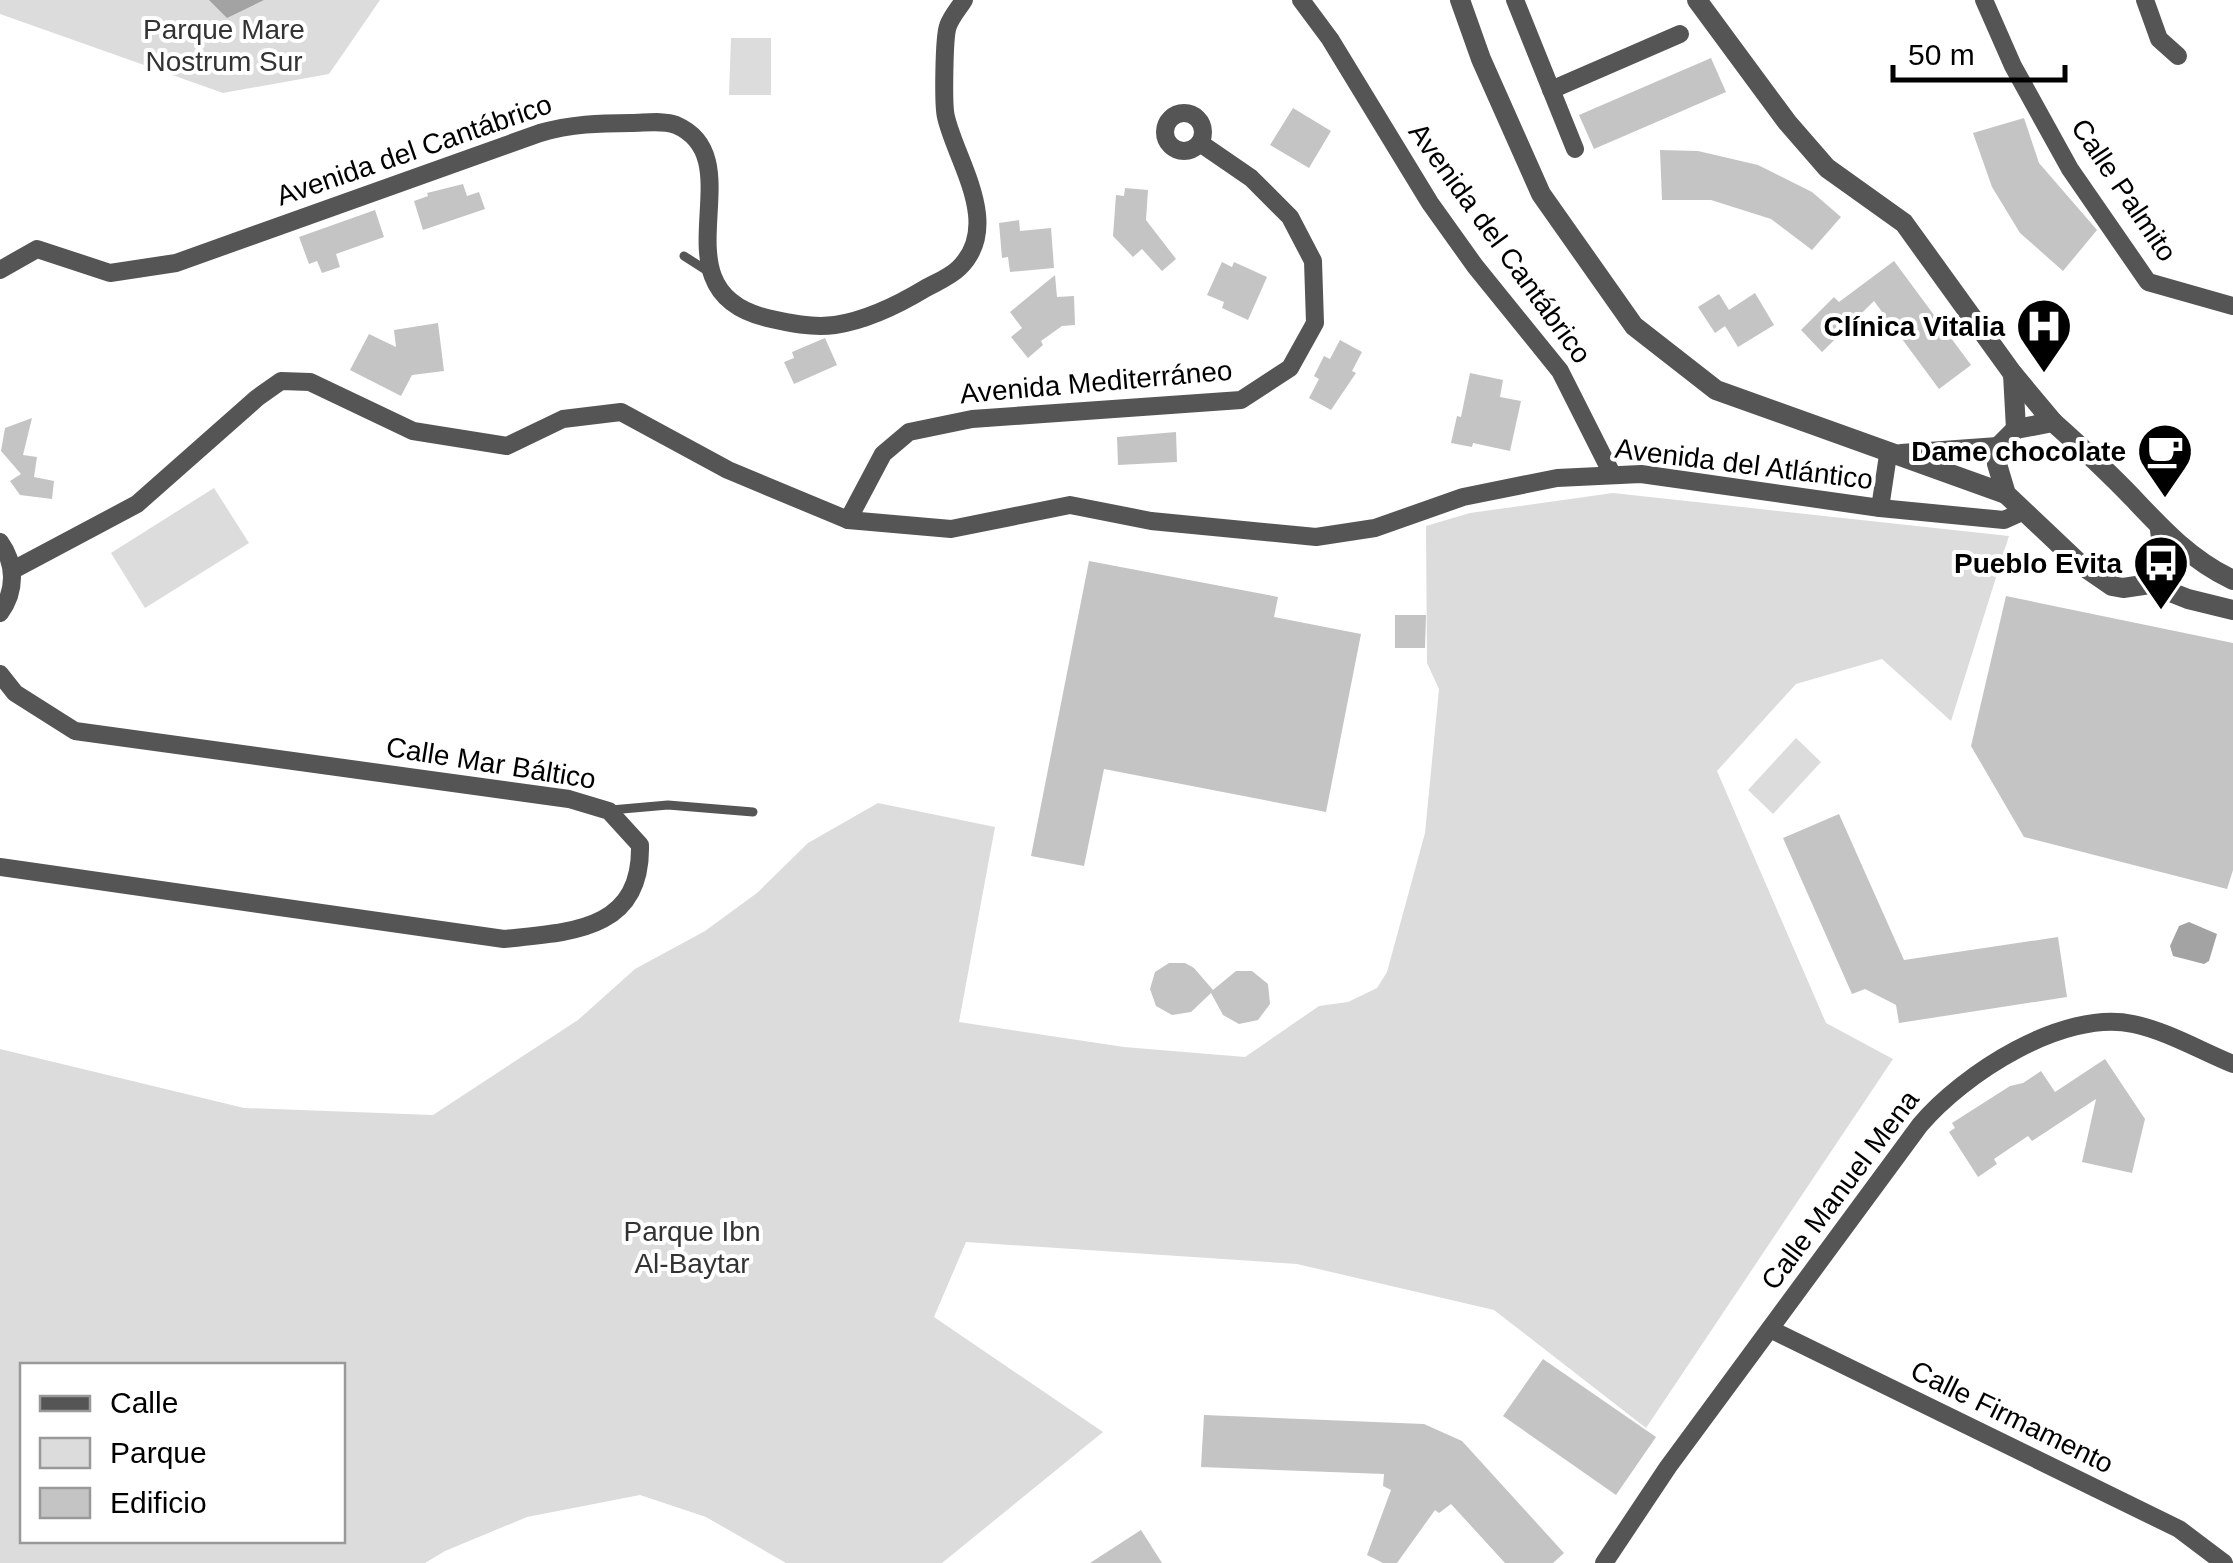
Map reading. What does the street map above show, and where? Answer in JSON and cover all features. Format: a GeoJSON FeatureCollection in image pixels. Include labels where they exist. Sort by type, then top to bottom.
{"type":"FeatureCollection","features":[{"type":"Feature","properties":{"kind":"street"},"geometry":{"type":"LineString","coordinates":[[709,272],[724,295],[745,312],[809,326],[832,325],[880,312],[959,268],[970,248],[976,202],[945,115],[947,27],[964,0]]}},
{"type":"Feature","properties":{"kind":"street","name":"Avenida del Cantábrico"},"geometry":{"type":"LineString","coordinates":[[1301,0],[1330,40],[1430,203],[1560,371],[1612,474]]}},
{"type":"Feature","properties":{"kind":"street"},"geometry":{"type":"LineString","coordinates":[[1460,0],[1481,59],[1541,194],[1634,326],[1716,390],[2006,494],[2103,581],[2123,588],[2150,584],[2233,610]]}},
{"type":"Feature","properties":{"kind":"street"},"geometry":{"type":"LineString","coordinates":[[1515,0],[1574,149]]}},
{"type":"Feature","properties":{"kind":"street"},"geometry":{"type":"LineString","coordinates":[[1697,0],[1826,168],[1904,223],[2013,374],[2053,422],[2134,498],[2160,530],[2210,569],[2233,580]]}},
{"type":"Feature","properties":{"kind":"street","name":"Calle Palmito"},"geometry":{"type":"LineString","coordinates":[[1984,0],[2013,66],[2070,169],[2148,282],[2233,306]]}},
{"type":"Feature","properties":{"kind":"street"},"geometry":{"type":"LineString","coordinates":[[2145,0],[2159,39],[2178,56]]}},
{"type":"Feature","properties":{"kind":"street"},"geometry":{"type":"LineString","coordinates":[[1550,90],[1680,34]]}},
{"type":"Feature","properties":{"kind":"street","name":"Avenida del Cantábrico"},"geometry":{"type":"LineString","coordinates":[[0,270],[36,249],[110,273],[176,263],[540,133],[576,124],[664,123],[680,127],[703,152],[710,182],[706,250],[709,272]]}},
{"type":"Feature","properties":{"kind":"street","name":"Avenida Mediterráneo"},"geometry":{"type":"LineString","coordinates":[[848,520],[883,454],[909,432],[972,418],[1241,400],[1290,368],[1315,323],[1313,261],[1290,217],[1251,178],[1200,142]]}},
{"type":"Feature","properties":{"kind":"street"},"geometry":{"type":"LineString","coordinates":[[2013,374],[2016,428]]}},
{"type":"Feature","properties":{"kind":"street","name":"Avenida del Atlántico"},"geometry":{"type":"LineString","coordinates":[[13,570],[137,504],[256,398],[281,381],[310,382],[413,430],[507,446],[562,419],[622,412],[728,470],[848,520],[951,529],[1070,505],[1151,520],[1316,537],[1375,528],[1463,497],[1558,478],[1612,474],[1641,474],[1880,508],[2004,520],[2024,511]]}},
{"type":"Feature","properties":{"kind":"street"},"geometry":{"type":"LineString","coordinates":[[1888,454],[1998,446],[2016,428],[2053,422]]}},
{"type":"Feature","properties":{"kind":"street"},"geometry":{"type":"LineString","coordinates":[[1998,446],[1997,464],[2006,494]]}},
{"type":"Feature","properties":{"kind":"street"},"geometry":{"type":"LineString","coordinates":[[1880,508],[1888,454]]}},
{"type":"Feature","properties":{"kind":"street"},"geometry":{"type":"LineString","coordinates":[[2150,584],[2164,561],[2160,530]]}},
{"type":"Feature","properties":{"kind":"street"},"geometry":{"type":"LineString","coordinates":[[0,542],[13,570],[12,590],[0,613]]}},
{"type":"Feature","properties":{"kind":"street","name":"Calle Mar Báltico"},"geometry":{"type":"LineString","coordinates":[[0,674],[15,693],[75,731],[552,796],[609,811],[640,845],[641,870],[624,907],[591,924],[554,934],[504,940],[0,868]]}},
{"type":"Feature","properties":{"kind":"street","name":"Calle Manuel Mena"},"geometry":{"type":"LineString","coordinates":[[1604,1563],[1668,1467],[1933,1109],[1965,1083],[2020,1049],[2054,1032],[2082,1024],[2117,1022],[2151,1030],[2233,1064]]}},
{"type":"Feature","properties":{"kind":"street","name":"Calle Firmamento"},"geometry":{"type":"LineString","coordinates":[[1770,1329],[2179,1529],[2224,1563]]}},
{"type":"Feature","properties":{"kind":"lane"},"geometry":{"type":"LineString","coordinates":[[684,256],[709,272]]}},
{"type":"Feature","properties":{"kind":"lane"},"geometry":{"type":"LineString","coordinates":[[609,811],[668,804],[753,812]]}},
{"type":"Feature","properties":{"kind":"green space","name":"Parque Mare Nostrum Sur"},"geometry":{"type":"Polygon","coordinates":[[[0,0],[380,0],[329,74],[223,93],[0,14],[0,0]]]}},
{"type":"Feature","properties":{"kind":"green space"},"geometry":{"type":"Polygon","coordinates":[[[731,38],[771,38],[771,95],[729,95],[731,38]]]}},
{"type":"Feature","properties":{"kind":"green space"},"geometry":{"type":"Polygon","coordinates":[[[214,488],[249,543],[145,608],[111,553],[214,488]]]}},
{"type":"Feature","properties":{"kind":"green space","name":"Parque Ibn Al-Baytar"},"geometry":{"type":"Polygon","coordinates":[[[1613,493],[2009,536],[1951,721],[1882,659],[1796,684],[1717,771],[1826,1023],[1893,1059],[1646,1428],[1494,1310],[1297,1264],[966,1242],[934,1317],[1103,1432],[942,1563],[786,1563],[706,1517],[640,1495],[527,1517],[425,1563],[0,1563],[0,1049],[244,1108],[433,1115],[578,1020],[635,969],[705,931],[757,893],[808,843],[878,803],[995,827],[959,1022],[1124,1047],[1245,1057],[1319,1006],[1348,1002],[1377,988],[1387,972],[1425,833],[1439,689],[1427,663],[1426,526],[1470,513],[1613,493]]]}},
{"type":"Feature","properties":{"kind":"green space"},"geometry":{"type":"Polygon","coordinates":[[[1796,738],[1821,762],[1773,814],[1748,790],[1796,738]]]}},
{"type":"Feature","properties":{"kind":"shaded area"},"geometry":{"type":"Polygon","coordinates":[[[209,0],[264,0],[227,18],[209,0]]]}},
{"type":"Feature","properties":{"kind":"shaded area"},"geometry":{"type":"Polygon","coordinates":[[[2189,922],[2217,934],[2209,961],[2204,964],[2173,956],[2170,946],[2179,926],[2189,922]]]}},
{"type":"Feature","properties":{"kind":"building"},"geometry":{"type":"Polygon","coordinates":[[[1711,58],[1726,92],[1594,149],[1579,115],[1711,58]]]}},
{"type":"Feature","properties":{"kind":"building"},"geometry":{"type":"Polygon","coordinates":[[[1293,108],[1331,131],[1309,168],[1270,145],[1293,108]]]}},
{"type":"Feature","properties":{"kind":"building"},"geometry":{"type":"Polygon","coordinates":[[[2024,118],[2039,163],[2097,230],[2063,271],[2020,233],[1992,187],[1973,133],[2024,118]]]}},
{"type":"Feature","properties":{"kind":"building"},"geometry":{"type":"Polygon","coordinates":[[[1660,150],[1698,151],[1758,165],[1812,192],[1841,217],[1812,250],[1771,219],[1711,200],[1662,200],[1660,150]]]}},
{"type":"Feature","properties":{"kind":"building"},"geometry":{"type":"Polygon","coordinates":[[[463,184],[467,196],[479,192],[485,209],[423,230],[414,201],[428,196],[427,193],[463,184]]]}},
{"type":"Feature","properties":{"kind":"building"},"geometry":{"type":"Polygon","coordinates":[[[1125,188],[1148,190],[1146,220],[1176,259],[1162,271],[1142,249],[1133,257],[1113,236],[1116,195],[1124,196],[1125,188]]]}},
{"type":"Feature","properties":{"kind":"building"},"geometry":{"type":"Polygon","coordinates":[[[375,210],[384,237],[336,254],[340,267],[322,273],[317,261],[309,264],[299,237],[375,210]]]}},
{"type":"Feature","properties":{"kind":"building"},"geometry":{"type":"Polygon","coordinates":[[[1019,220],[1020,231],[1051,228],[1054,268],[1010,272],[1008,257],[1002,258],[999,223],[1019,220]]]}},
{"type":"Feature","properties":{"kind":"building"},"geometry":{"type":"Polygon","coordinates":[[[1894,261],[1971,365],[1939,389],[1874,301],[1822,352],[1801,330],[1834,297],[1839,302],[1894,261]]]}},
{"type":"Feature","properties":{"kind":"building"},"geometry":{"type":"Polygon","coordinates":[[[1222,262],[1232,267],[1234,262],[1267,277],[1248,320],[1222,308],[1224,302],[1207,295],[1222,262]]]}},
{"type":"Feature","properties":{"kind":"building"},"geometry":{"type":"Polygon","coordinates":[[[1055,275],[1057,297],[1074,296],[1075,325],[1062,326],[1041,341],[1043,345],[1028,358],[1011,337],[1022,328],[1010,312],[1055,275]]]}},
{"type":"Feature","properties":{"kind":"building"},"geometry":{"type":"Polygon","coordinates":[[[1755,293],[1774,325],[1738,347],[1725,326],[1715,333],[1698,307],[1719,294],[1729,310],[1755,293]]]}},
{"type":"Feature","properties":{"kind":"building"},"geometry":{"type":"Polygon","coordinates":[[[438,323],[444,371],[412,375],[401,396],[350,370],[369,334],[396,347],[394,330],[438,323]]]}},
{"type":"Feature","properties":{"kind":"building"},"geometry":{"type":"Polygon","coordinates":[[[825,338],[837,365],[794,384],[784,362],[794,358],[792,352],[825,338]]]}},
{"type":"Feature","properties":{"kind":"building"},"geometry":{"type":"Polygon","coordinates":[[[1340,340],[1362,352],[1352,371],[1356,373],[1331,410],[1309,398],[1319,379],[1314,376],[1324,356],[1330,359],[1340,340]]]}},
{"type":"Feature","properties":{"kind":"building"},"geometry":{"type":"Polygon","coordinates":[[[1470,373],[1503,380],[1500,397],[1521,401],[1510,451],[1451,443],[1470,373]]]}},
{"type":"Feature","properties":{"kind":"building"},"geometry":{"type":"Polygon","coordinates":[[[32,418],[23,455],[37,457],[34,477],[54,481],[52,499],[20,495],[10,481],[21,474],[1,451],[5,428],[32,418]]]}},
{"type":"Feature","properties":{"kind":"building"},"geometry":{"type":"Polygon","coordinates":[[[1176,432],[1177,462],[1118,465],[1117,437],[1176,432]]]}},
{"type":"Feature","properties":{"kind":"building"},"geometry":{"type":"Polygon","coordinates":[[[1089,561],[1278,597],[1274,617],[1361,634],[1326,812],[1104,769],[1084,866],[1031,856],[1089,561]]]}},
{"type":"Feature","properties":{"kind":"building"},"geometry":{"type":"Polygon","coordinates":[[[2006,596],[2233,643],[2233,870],[2227,889],[2024,837],[1971,746],[2006,596]]]}},
{"type":"Feature","properties":{"kind":"building"},"geometry":{"type":"Polygon","coordinates":[[[1395,615],[1426,615],[1425,648],[1395,648],[1395,615]]]}},
{"type":"Feature","properties":{"kind":"building"},"geometry":{"type":"Polygon","coordinates":[[[1839,814],[1904,960],[2058,937],[2067,997],[1899,1023],[1896,1005],[1865,989],[1852,994],[1783,838],[1839,814]]]}},
{"type":"Feature","properties":{"kind":"building"},"geometry":{"type":"Polygon","coordinates":[[[1169,963],[1185,963],[1194,968],[1213,990],[1236,971],[1252,971],[1268,984],[1270,1004],[1258,1020],[1239,1024],[1223,1015],[1211,993],[1191,1012],[1172,1015],[1156,1006],[1150,989],[1155,972],[1169,963]]]}},
{"type":"Feature","properties":{"kind":"building"},"geometry":{"type":"Polygon","coordinates":[[[2105,1059],[2145,1119],[2132,1173],[2082,1162],[2096,1099],[2032,1141],[2028,1136],[1994,1159],[1997,1164],[1978,1177],[1949,1132],[1955,1128],[1952,1123],[2041,1071],[2055,1092],[2105,1059]]]}},
{"type":"Feature","properties":{"kind":"building"},"geometry":{"type":"Polygon","coordinates":[[[1543,1359],[1656,1437],[1616,1495],[1503,1416],[1543,1359]]]}},
{"type":"Feature","properties":{"kind":"building"},"geometry":{"type":"Polygon","coordinates":[[[1204,1415],[1424,1424],[1462,1441],[1564,1553],[1553,1563],[1505,1563],[1451,1504],[1439,1513],[1435,1510],[1397,1563],[1383,1563],[1367,1555],[1391,1490],[1383,1486],[1384,1474],[1201,1467],[1204,1415]]]}},
{"type":"Feature","properties":{"kind":"building"},"geometry":{"type":"Polygon","coordinates":[[[1141,1530],[1162,1563],[1090,1563],[1141,1530]]]}},
{"type":"Feature","properties":{"kind":"place","name":"Clínica Vitalia"},"geometry":{"type":"Point","coordinates":[2044,375]}},
{"type":"Feature","properties":{"kind":"place","name":"Dame chocolate"},"geometry":{"type":"Point","coordinates":[2165,500]}},
{"type":"Feature","properties":{"kind":"place","name":"Pueblo Evita"},"geometry":{"type":"Point","coordinates":[2161,612]}}]}
